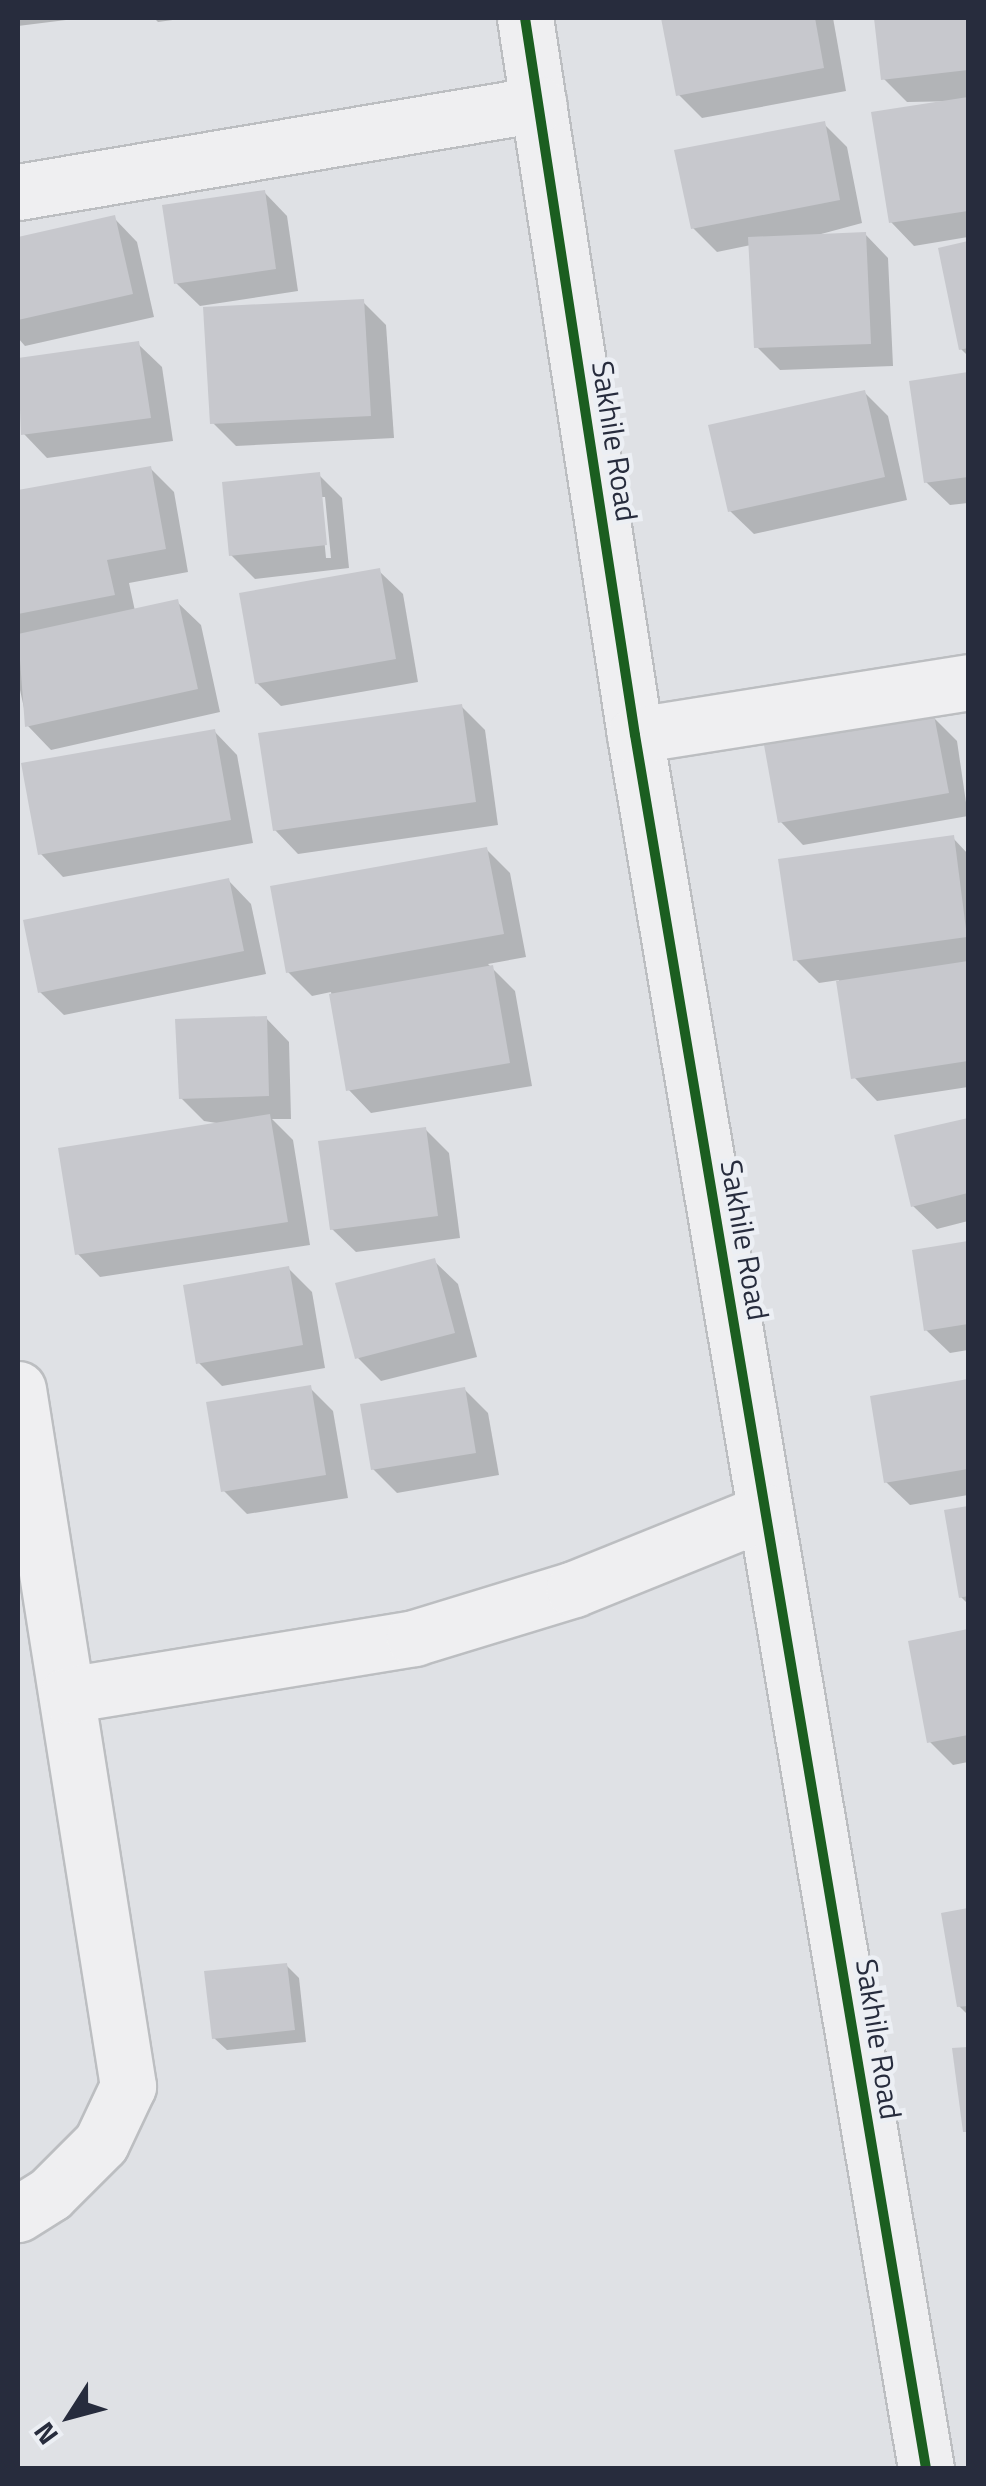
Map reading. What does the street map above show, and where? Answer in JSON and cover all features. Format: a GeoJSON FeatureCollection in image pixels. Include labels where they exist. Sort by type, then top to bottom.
{"type":"FeatureCollection","features":[{"type":"Feature","properties":{"kind":"street","name":"Sakhile Road"},"geometry":{"type":"LineString","coordinates":[[525,18],[635,734],[926,2468]]}},
{"type":"Feature","properties":{"kind":"street"},"geometry":{"type":"LineString","coordinates":[[18,192],[539,104]]}},
{"type":"Feature","properties":{"kind":"street"},"geometry":{"type":"LineString","coordinates":[[635,734],[968,682]]}},
{"type":"Feature","properties":{"kind":"street"},"geometry":{"type":"LineString","coordinates":[[18,1389],[128,2086],[101,2142],[50,2194],[18,2214]]}},
{"type":"Feature","properties":{"kind":"street"},"geometry":{"type":"LineString","coordinates":[[66,1694],[414,1638],[574,1589],[766,1512]]}},
{"type":"Feature","properties":{"kind":"building"},"geometry":{"type":"Polygon","coordinates":[[[661,18],[815,18],[824,68],[676,96],[661,18]]]}},
{"type":"Feature","properties":{"kind":"building"},"geometry":{"type":"Polygon","coordinates":[[[874,18],[968,18],[968,70],[881,80],[874,18]]]}},
{"type":"Feature","properties":{"kind":"building"},"geometry":{"type":"Polygon","coordinates":[[[968,97],[968,211],[889,223],[871,112],[968,97]]]}},
{"type":"Feature","properties":{"kind":"building"},"geometry":{"type":"Polygon","coordinates":[[[825,121],[840,200],[691,229],[674,150],[825,121]]]}},
{"type":"Feature","properties":{"kind":"building"},"geometry":{"type":"Polygon","coordinates":[[[265,190],[276,269],[174,284],[162,205],[265,190]]]}},
{"type":"Feature","properties":{"kind":"building"},"geometry":{"type":"Polygon","coordinates":[[[115,215],[133,294],[18,320],[18,237],[115,215]]]}},
{"type":"Feature","properties":{"kind":"building"},"geometry":{"type":"Polygon","coordinates":[[[866,232],[871,344],[754,348],[748,237],[866,232]]]}},
{"type":"Feature","properties":{"kind":"building"},"geometry":{"type":"Polygon","coordinates":[[[968,241],[968,348],[959,350],[938,248],[968,241]]]}},
{"type":"Feature","properties":{"kind":"building"},"geometry":{"type":"Polygon","coordinates":[[[364,299],[371,416],[210,424],[203,307],[364,299]]]}},
{"type":"Feature","properties":{"kind":"building"},"geometry":{"type":"Polygon","coordinates":[[[139,341],[151,418],[21,435],[18,358],[139,341]]]}},
{"type":"Feature","properties":{"kind":"building"},"geometry":{"type":"Polygon","coordinates":[[[968,372],[968,477],[924,483],[909,381],[968,372]]]}},
{"type":"Feature","properties":{"kind":"building"},"geometry":{"type":"Polygon","coordinates":[[[865,390],[885,477],[728,512],[708,425],[865,390]]]}},
{"type":"Feature","properties":{"kind":"building"},"geometry":{"type":"Polygon","coordinates":[[[151,466],[166,549],[107,560],[115,595],[18,614],[18,490],[151,466]]]}},
{"type":"Feature","properties":{"kind":"building"},"geometry":{"type":"Polygon","coordinates":[[[320,472],[327,545],[229,556],[222,482],[320,472]]]}},
{"type":"Feature","properties":{"kind":"building"},"geometry":{"type":"Polygon","coordinates":[[[380,568],[396,659],[255,684],[239,593],[380,568]]]}},
{"type":"Feature","properties":{"kind":"building"},"geometry":{"type":"Polygon","coordinates":[[[178,599],[198,689],[25,727],[18,634],[178,599]]]}},
{"type":"Feature","properties":{"kind":"building"},"geometry":{"type":"Polygon","coordinates":[[[462,704],[476,802],[273,831],[258,733],[462,704]]]}},
{"type":"Feature","properties":{"kind":"building"},"geometry":{"type":"Polygon","coordinates":[[[934,715],[949,793],[778,823],[764,745],[934,715]]]}},
{"type":"Feature","properties":{"kind":"building"},"geometry":{"type":"Polygon","coordinates":[[[215,729],[231,820],[38,855],[21,763],[215,729]]]}},
{"type":"Feature","properties":{"kind":"building"},"geometry":{"type":"Polygon","coordinates":[[[954,835],[967,937],[793,961],[778,859],[954,835]]]}},
{"type":"Feature","properties":{"kind":"building"},"geometry":{"type":"Polygon","coordinates":[[[487,847],[504,934],[286,973],[270,886],[487,847]]]}},
{"type":"Feature","properties":{"kind":"building"},"geometry":{"type":"Polygon","coordinates":[[[229,878],[244,951],[38,993],[23,920],[229,878]]]}},
{"type":"Feature","properties":{"kind":"building"},"geometry":{"type":"Polygon","coordinates":[[[968,961],[968,1061],[851,1079],[836,981],[968,961]]]}},
{"type":"Feature","properties":{"kind":"building"},"geometry":{"type":"Polygon","coordinates":[[[493,965],[510,1063],[346,1091],[329,994],[493,965]]]}},
{"type":"Feature","properties":{"kind":"building"},"geometry":{"type":"Polygon","coordinates":[[[267,1016],[269,1096],[179,1099],[175,1019],[267,1016]]]}},
{"type":"Feature","properties":{"kind":"building"},"geometry":{"type":"Polygon","coordinates":[[[270,1114],[288,1222],[75,1255],[58,1148],[270,1114]]]}},
{"type":"Feature","properties":{"kind":"building"},"geometry":{"type":"Polygon","coordinates":[[[968,1118],[968,1193],[911,1207],[894,1135],[968,1118]]]}},
{"type":"Feature","properties":{"kind":"building"},"geometry":{"type":"Polygon","coordinates":[[[426,1127],[438,1216],[330,1230],[318,1141],[426,1127]]]}},
{"type":"Feature","properties":{"kind":"building"},"geometry":{"type":"Polygon","coordinates":[[[968,1241],[968,1324],[924,1331],[912,1250],[968,1241]]]}},
{"type":"Feature","properties":{"kind":"building"},"geometry":{"type":"Polygon","coordinates":[[[435,1258],[455,1333],[355,1359],[335,1283],[435,1258]]]}},
{"type":"Feature","properties":{"kind":"building"},"geometry":{"type":"Polygon","coordinates":[[[289,1266],[303,1345],[196,1364],[183,1285],[289,1266]]]}},
{"type":"Feature","properties":{"kind":"building"},"geometry":{"type":"Polygon","coordinates":[[[968,1379],[968,1469],[884,1483],[870,1396],[968,1379]]]}},
{"type":"Feature","properties":{"kind":"building"},"geometry":{"type":"Polygon","coordinates":[[[311,1385],[326,1475],[221,1492],[206,1402],[311,1385]]]}},
{"type":"Feature","properties":{"kind":"building"},"geometry":{"type":"Polygon","coordinates":[[[465,1387],[476,1453],[371,1470],[360,1404],[465,1387]]]}},
{"type":"Feature","properties":{"kind":"building"},"geometry":{"type":"Polygon","coordinates":[[[968,1506],[968,1596],[959,1598],[944,1510],[968,1506]]]}},
{"type":"Feature","properties":{"kind":"building"},"geometry":{"type":"Polygon","coordinates":[[[968,1629],[968,1735],[927,1743],[908,1641],[968,1629]]]}},
{"type":"Feature","properties":{"kind":"building"},"geometry":{"type":"Polygon","coordinates":[[[968,1908],[968,2006],[957,2007],[941,1913],[968,1908]]]}},
{"type":"Feature","properties":{"kind":"building"},"geometry":{"type":"Polygon","coordinates":[[[287,1963],[295,2030],[212,2039],[204,1971],[287,1963]]]}},
{"type":"Feature","properties":{"kind":"building"},"geometry":{"type":"Polygon","coordinates":[[[968,2047],[968,2132],[963,2132],[952,2048],[968,2047]]]}},
{"type":"Feature","properties":{"kind":"cycle path"},"geometry":{"type":"LineString","coordinates":[[525,18],[635,735],[926,2468]]}}]}
